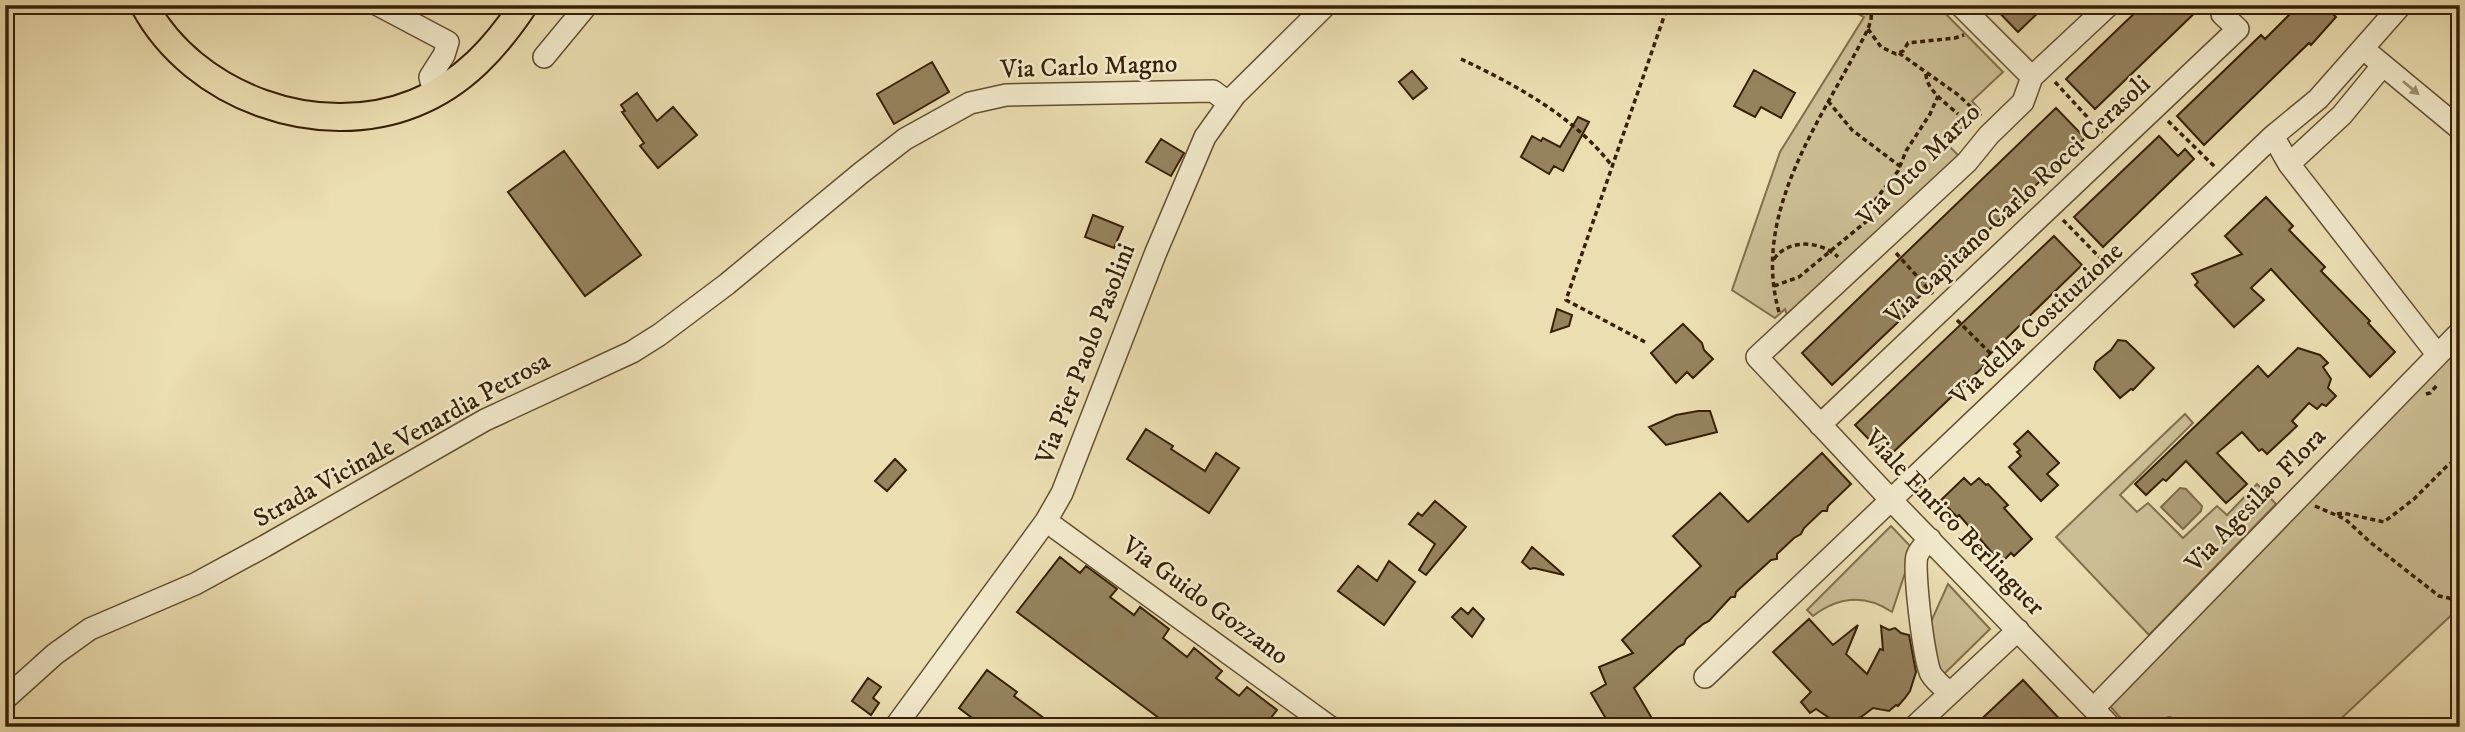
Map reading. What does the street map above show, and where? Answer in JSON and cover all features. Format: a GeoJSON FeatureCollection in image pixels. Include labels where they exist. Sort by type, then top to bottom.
{"type":"FeatureCollection","features":[{"type":"Feature","properties":{"kind":"main road"},"geometry":{"type":"LineString","coordinates":[[144,5],[165,35],[197,68],[237,92],[271,106],[321,117],[373,116],[391,112],[434,94],[481,60],[504,35],[524,5]]}},
{"type":"Feature","properties":{"kind":"street"},"geometry":{"type":"LineString","coordinates":[[378,5],[448,43],[430,77],[434,94]]}},
{"type":"Feature","properties":{"kind":"street"},"geometry":{"type":"LineString","coordinates":[[544,57],[587,5]]}},
{"type":"Feature","properties":{"kind":"street","name":"Via Pier Paolo Pasolini"},"geometry":{"type":"LineString","coordinates":[[895,727],[1046,521],[1062,492],[1192,163],[1205,137],[1229,103],[1271,57],[1326,5]]}},
{"type":"Feature","properties":{"kind":"street"},"geometry":{"type":"LineString","coordinates":[[1960,5],[2032,77]]}},
{"type":"Feature","properties":{"kind":"street","name":"Via Otto Marzo"},"geometry":{"type":"LineString","coordinates":[[1758,357],[1967,162],[2023,102],[2032,77],[2109,5]]}},
{"type":"Feature","properties":{"kind":"street","name":"Via della Costituzione"},"geometry":{"type":"LineString","coordinates":[[1705,677],[2229,181],[2273,136],[2318,99],[2401,5]]}},
{"type":"Feature","properties":{"kind":"street","name":"Via Capitano Carlo Rocci Cerasoli"},"geometry":{"type":"LineString","coordinates":[[1821,425],[2238,29],[2222,14]]}},
{"type":"Feature","properties":{"kind":"street"},"geometry":{"type":"LineString","coordinates":[[2363,48],[2460,129]]}},
{"type":"Feature","properties":{"kind":"street"},"geometry":{"type":"LineString","coordinates":[[2289,164],[2342,115],[2383,65]]}},
{"type":"Feature","properties":{"kind":"street","name":"Via Carlo Magno"},"geometry":{"type":"LineString","coordinates":[[815,213],[905,139],[970,103],[988,98],[1006,94],[1213,91],[1229,103]]}},
{"type":"Feature","properties":{"kind":"street"},"geometry":{"type":"LineString","coordinates":[[2273,136],[2289,164],[2437,354]]}},
{"type":"Feature","properties":{"kind":"street","name":"Strada Vicinale Venardia Petrosa"},"geometry":{"type":"LineString","coordinates":[[5,699],[55,654],[90,629],[212,574],[485,420],[641,346],[698,307],[815,213]]}},
{"type":"Feature","properties":{"kind":"street","name":"Via Agesilao Flora"},"geometry":{"type":"LineString","coordinates":[[2094,708],[2460,332]]}},
{"type":"Feature","properties":{"kind":"street","name":"Viale Enrico Berlinguer"},"geometry":{"type":"LineString","coordinates":[[1758,357],[1891,500],[2111,727]]}},
{"type":"Feature","properties":{"kind":"street","name":"Via Guido Gozzano"},"geometry":{"type":"LineString","coordinates":[[1046,521],[1330,727]]}},
{"type":"Feature","properties":{"kind":"street"},"geometry":{"type":"LineString","coordinates":[[1930,539],[1918,554],[1916,564],[1920,609],[1928,666],[1932,676],[1950,693]]}},
{"type":"Feature","properties":{"kind":"street"},"geometry":{"type":"LineString","coordinates":[[1914,727],[2018,630]]}},
{"type":"Feature","properties":{"kind":"path"},"geometry":{"type":"LineString","coordinates":[[1645,342],[1566,300],[1668,5]]}},
{"type":"Feature","properties":{"kind":"path"},"geometry":{"type":"LineString","coordinates":[[1790,329],[1778,311],[1773,261],[1775,238],[1785,195],[1805,144],[1868,29],[1872,5]]}},
{"type":"Feature","properties":{"kind":"path"},"geometry":{"type":"LineString","coordinates":[[1868,29],[1886,51],[1896,54],[1903,51],[1908,43],[1955,38],[1966,34],[1978,23]]}},
{"type":"Feature","properties":{"kind":"path"},"geometry":{"type":"LineString","coordinates":[[1899,53],[1957,94],[1995,129]]}},
{"type":"Feature","properties":{"kind":"path"},"geometry":{"type":"LineString","coordinates":[[1461,59],[1487,71],[1563,118],[1586,136],[1612,166]]}},
{"type":"Feature","properties":{"kind":"path"},"geometry":{"type":"LineString","coordinates":[[1926,73],[1926,80],[1938,96],[1958,114]]}},
{"type":"Feature","properties":{"kind":"path"},"geometry":{"type":"LineString","coordinates":[[1774,286],[1799,277],[1868,220],[1876,199],[1901,167],[1906,151],[1930,114],[1938,96]]}},
{"type":"Feature","properties":{"kind":"path"},"geometry":{"type":"LineString","coordinates":[[1828,101],[1852,130],[1901,167]]}},
{"type":"Feature","properties":{"kind":"path"},"geometry":{"type":"LineString","coordinates":[[2155,109],[2229,181]]}},
{"type":"Feature","properties":{"kind":"path"},"geometry":{"type":"LineString","coordinates":[[2050,208],[2122,281]]}},
{"type":"Feature","properties":{"kind":"path"},"geometry":{"type":"LineString","coordinates":[[1773,261],[1783,249],[1808,243],[1831,251],[1852,272]]}},
{"type":"Feature","properties":{"kind":"path"},"geometry":{"type":"LineString","coordinates":[[2337,514],[2384,522],[2414,499],[2448,464],[2460,458]]}},
{"type":"Feature","properties":{"kind":"path"},"geometry":{"type":"LineString","coordinates":[[2298,496],[2308,505],[2337,514],[2439,596],[2460,603]]}},
{"type":"Feature","properties":{"kind":"path"},"geometry":{"type":"LineString","coordinates":[[2143,727],[2166,718],[2186,721],[2196,727]]}},
{"type":"Feature","properties":{"kind":"shaded area"},"geometry":{"type":"Polygon","coordinates":[[[1842,5],[1937,5],[2003,72],[1972,101],[1980,110],[1946,143],[1961,158],[1787,315],[1785,309],[1775,318],[1732,290],[1780,152],[1864,17],[1842,5]]]}},
{"type":"Feature","properties":{"kind":"shaded area"},"geometry":{"type":"Polygon","coordinates":[[[2460,342],[2460,607],[2332,727],[2129,727],[2108,704],[2460,342]]]}},
{"type":"Feature","properties":{"kind":"shaded area"},"geometry":{"type":"Polygon","coordinates":[[[2185,414],[2193,423],[2120,495],[2137,512],[2148,503],[2183,538],[2217,506],[2227,515],[2257,484],[2276,504],[2149,635],[2056,537],[2185,414]]]}},
{"type":"Feature","properties":{"kind":"shaded area"},"geometry":{"type":"Polygon","coordinates":[[[2180,488],[2186,489],[2202,506],[2201,511],[2183,529],[2161,507],[2180,488]]]}},
{"type":"Feature","properties":{"kind":"shaded area"},"geometry":{"type":"Polygon","coordinates":[[[1891,526],[1913,549],[1892,612],[1872,602],[1852,600],[1832,605],[1813,616],[1807,610],[1891,526]]]}},
{"type":"Feature","properties":{"kind":"shaded area"},"geometry":{"type":"Polygon","coordinates":[[[1948,584],[1990,629],[1943,675],[1938,670],[1929,626],[1948,584]]]}},
{"type":"Feature","properties":{"kind":"building"},"geometry":{"type":"Polygon","coordinates":[[[1992,5],[2046,5],[2018,32],[1992,5]]]}},
{"type":"Feature","properties":{"kind":"building"},"geometry":{"type":"Polygon","coordinates":[[[2143,5],[2203,5],[2095,109],[2066,79],[2143,5]]]}},
{"type":"Feature","properties":{"kind":"building"},"geometry":{"type":"Polygon","coordinates":[[[2299,5],[2325,5],[2336,17],[2311,45],[2309,43],[2204,145],[2177,116],[2261,35],[2265,39],[2299,5]]]}},
{"type":"Feature","properties":{"kind":"building"},"geometry":{"type":"Polygon","coordinates":[[[932,62],[949,92],[894,124],[877,94],[932,62]]]}},
{"type":"Feature","properties":{"kind":"building"},"geometry":{"type":"Polygon","coordinates":[[[1754,70],[1795,93],[1781,118],[1761,107],[1755,117],[1734,106],[1754,70]]]}},
{"type":"Feature","properties":{"kind":"building"},"geometry":{"type":"Polygon","coordinates":[[[1412,71],[1427,88],[1413,99],[1399,82],[1412,71]]]}},
{"type":"Feature","properties":{"kind":"building"},"geometry":{"type":"Polygon","coordinates":[[[637,93],[657,121],[673,107],[697,135],[658,168],[640,146],[644,143],[622,112],[625,111],[621,105],[637,93]]]}},
{"type":"Feature","properties":{"kind":"building"},"geometry":{"type":"Polygon","coordinates":[[[2056,108],[2085,138],[1917,299],[1919,302],[1832,385],[1802,353],[2056,108]]]}},
{"type":"Feature","properties":{"kind":"building"},"geometry":{"type":"Polygon","coordinates":[[[1578,117],[1589,122],[1563,171],[1554,166],[1549,174],[1521,157],[1532,136],[1541,141],[1543,138],[1560,147],[1578,117]]]}},
{"type":"Feature","properties":{"kind":"building"},"geometry":{"type":"Polygon","coordinates":[[[2159,136],[2178,156],[2185,149],[2194,159],[2103,247],[2074,217],[2159,136]]]}},
{"type":"Feature","properties":{"kind":"building"},"geometry":{"type":"Polygon","coordinates":[[[1161,139],[1184,153],[1171,176],[1146,162],[1161,139]]]}},
{"type":"Feature","properties":{"kind":"building"},"geometry":{"type":"Polygon","coordinates":[[[564,151],[641,255],[585,296],[508,192],[564,151]]]}},
{"type":"Feature","properties":{"kind":"building"},"geometry":{"type":"Polygon","coordinates":[[[2266,197],[2293,226],[2289,230],[2325,267],[2321,271],[2370,321],[2368,323],[2395,352],[2370,377],[2271,269],[2251,288],[2264,300],[2234,327],[2195,285],[2198,282],[2192,274],[2242,254],[2225,236],[2266,197]]]}},
{"type":"Feature","properties":{"kind":"building"},"geometry":{"type":"Polygon","coordinates":[[[1093,215],[1123,227],[1114,248],[1085,237],[1093,215]]]}},
{"type":"Feature","properties":{"kind":"building"},"geometry":{"type":"Polygon","coordinates":[[[2054,236],[2082,265],[1981,363],[1984,366],[1887,458],[1855,425],[2054,236]]]}},
{"type":"Feature","properties":{"kind":"building"},"geometry":{"type":"Polygon","coordinates":[[[1557,309],[1572,315],[1569,326],[1551,332],[1557,309]]]}},
{"type":"Feature","properties":{"kind":"building"},"geometry":{"type":"Polygon","coordinates":[[[1683,324],[1713,359],[1693,378],[1687,372],[1676,383],[1651,353],[1683,324]]]}},
{"type":"Feature","properties":{"kind":"building"},"geometry":{"type":"Polygon","coordinates":[[[2118,340],[2126,341],[2154,368],[2133,390],[2120,398],[2094,369],[2096,362],[2111,350],[2118,340]]]}},
{"type":"Feature","properties":{"kind":"building"},"geometry":{"type":"Polygon","coordinates":[[[2298,348],[2320,355],[2328,363],[2323,367],[2331,379],[2328,388],[2336,396],[2326,406],[2322,404],[2317,409],[2309,403],[2292,421],[2297,426],[2267,454],[2262,449],[2259,451],[2242,432],[2217,453],[2247,484],[2226,503],[2186,461],[2166,481],[2163,479],[2146,495],[2135,484],[2258,366],[2268,377],[2298,348]]]}},
{"type":"Feature","properties":{"kind":"building"},"geometry":{"type":"Polygon","coordinates":[[[1710,411],[1717,432],[1666,445],[1649,427],[1676,415],[1710,411]]]}},
{"type":"Feature","properties":{"kind":"building"},"geometry":{"type":"Polygon","coordinates":[[[1146,429],[1205,471],[1216,453],[1239,468],[1209,513],[1127,459],[1146,429]]]}},
{"type":"Feature","properties":{"kind":"building"},"geometry":{"type":"Polygon","coordinates":[[[2028,431],[2059,463],[2047,474],[2058,485],[2041,501],[2009,467],[2021,456],[2017,452],[2020,450],[2014,444],[2028,431]]]}},
{"type":"Feature","properties":{"kind":"building"},"geometry":{"type":"Polygon","coordinates":[[[1822,453],[1851,484],[1828,506],[1827,511],[1822,511],[1801,534],[1777,554],[1777,559],[1771,560],[1736,592],[1735,597],[1731,597],[1709,621],[1634,688],[1657,727],[1594,727],[1605,717],[1591,693],[1606,684],[1599,667],[1633,653],[1622,640],[1701,566],[1673,536],[1720,493],[1748,522],[1822,453]]]}},
{"type":"Feature","properties":{"kind":"building"},"geometry":{"type":"Polygon","coordinates":[[[895,459],[906,470],[887,491],[875,481],[895,459]]]}},
{"type":"Feature","properties":{"kind":"building"},"geometry":{"type":"Polygon","coordinates":[[[1964,478],[1971,485],[1979,478],[1988,484],[2008,505],[2004,508],[2032,539],[2014,556],[2011,553],[2001,563],[1959,515],[1957,517],[1941,500],[1964,478]]]}},
{"type":"Feature","properties":{"kind":"building"},"geometry":{"type":"Polygon","coordinates":[[[1435,501],[1466,527],[1426,575],[1419,570],[1435,544],[1409,524],[1418,513],[1422,516],[1435,501]]]}},
{"type":"Feature","properties":{"kind":"building"},"geometry":{"type":"Polygon","coordinates":[[[1532,547],[1564,575],[1530,569],[1522,562],[1532,547]]]}},
{"type":"Feature","properties":{"kind":"building"},"geometry":{"type":"Polygon","coordinates":[[[1060,557],[1080,573],[1086,566],[1117,589],[1110,597],[1134,615],[1140,607],[1169,629],[1163,638],[1187,657],[1194,648],[1222,671],[1216,678],[1239,696],[1247,687],[1277,710],[1264,727],[1171,727],[1017,612],[1060,557]]]}},
{"type":"Feature","properties":{"kind":"building"},"geometry":{"type":"Polygon","coordinates":[[[1389,561],[1415,582],[1384,625],[1338,591],[1358,566],[1377,581],[1389,561]]]}},
{"type":"Feature","properties":{"kind":"building"},"geometry":{"type":"Polygon","coordinates":[[[1461,608],[1468,614],[1473,608],[1484,619],[1472,637],[1452,617],[1461,608]]]}},
{"type":"Feature","properties":{"kind":"building"},"geometry":{"type":"Polygon","coordinates":[[[1809,619],[1833,645],[1858,625],[1846,654],[1867,674],[1880,649],[1883,650],[1881,626],[1889,630],[1895,628],[1909,635],[1916,672],[1910,691],[1898,706],[1889,711],[1873,708],[1861,717],[1849,721],[1831,719],[1816,709],[1810,713],[1801,702],[1811,692],[1773,652],[1809,619]]]}},
{"type":"Feature","properties":{"kind":"building"},"geometry":{"type":"Polygon","coordinates":[[[987,670],[1017,692],[1014,696],[1056,727],[984,727],[959,708],[987,670]]]}},
{"type":"Feature","properties":{"kind":"building"},"geometry":{"type":"Polygon","coordinates":[[[868,678],[881,687],[873,698],[879,703],[871,715],[852,701],[868,678]]]}},
{"type":"Feature","properties":{"kind":"building"},"geometry":{"type":"Polygon","coordinates":[[[2023,680],[2067,727],[1973,727],[2023,680]]]}}]}
